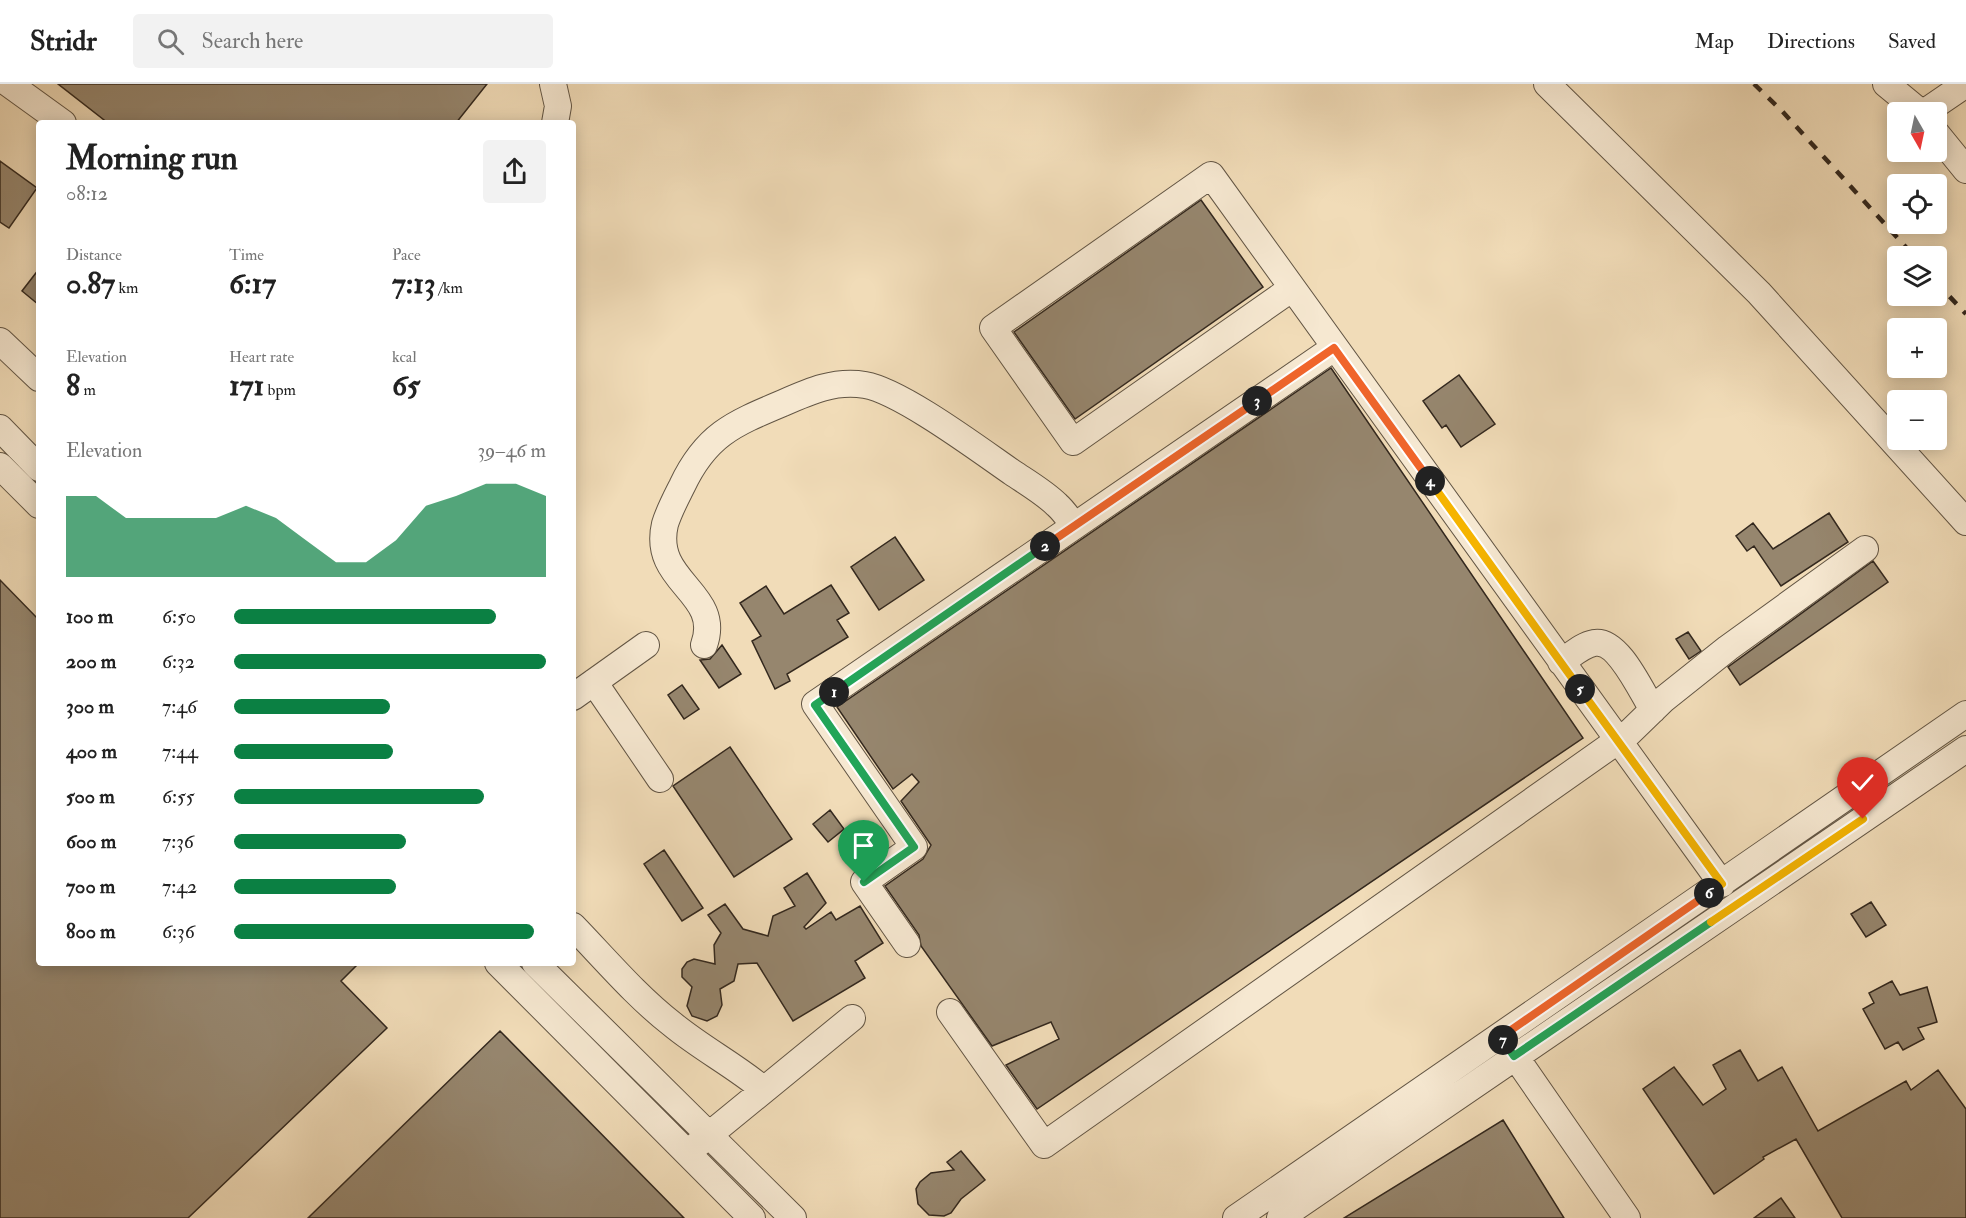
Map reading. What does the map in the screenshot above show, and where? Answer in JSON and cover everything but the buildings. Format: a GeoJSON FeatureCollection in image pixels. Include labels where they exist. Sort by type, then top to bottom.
{"type":"FeatureCollection","features":[{"type":"Feature","properties":{"kind":"street"},"geometry":{"type":"LineString","coordinates":[[9,84],[59,120]]}},
{"type":"Feature","properties":{"kind":"street"},"geometry":{"type":"LineString","coordinates":[[553,84],[558,106],[556,120]]}},
{"type":"Feature","properties":{"kind":"street"},"geometry":{"type":"LineString","coordinates":[[1547,84],[1759,293],[1966,522]]}},
{"type":"Feature","properties":{"kind":"street"},"geometry":{"type":"LineString","coordinates":[[1886,84],[1908,102]]}},
{"type":"Feature","properties":{"kind":"street"},"geometry":{"type":"LineString","coordinates":[[1940,102],[1966,84]]}},
{"type":"Feature","properties":{"kind":"street"},"geometry":{"type":"LineString","coordinates":[[1947,147],[1966,170]]}},
{"type":"Feature","properties":{"kind":"street"},"geometry":{"type":"LineString","coordinates":[[1291,289],[1073,442],[993,328],[1211,175],[1722,884]]}},
{"type":"Feature","properties":{"kind":"street"},"geometry":{"type":"LineString","coordinates":[[0,341],[36,375]]}},
{"type":"Feature","properties":{"kind":"street"},"geometry":{"type":"LineString","coordinates":[[907,944],[864,882],[914,847],[815,705],[1334,348]]}},
{"type":"Feature","properties":{"kind":"street"},"geometry":{"type":"LineString","coordinates":[[704,645],[708,627],[704,609],[670,568],[667,559],[663,540],[668,514],[693,462],[719,434],[743,420],[813,389],[855,384],[869,386],[895,397],[1039,491],[1057,505],[1074,526]]}},
{"type":"Feature","properties":{"kind":"street"},"geometry":{"type":"LineString","coordinates":[[0,428],[36,465]]}},
{"type":"Feature","properties":{"kind":"street"},"geometry":{"type":"LineString","coordinates":[[0,466],[36,501]]}},
{"type":"Feature","properties":{"kind":"street"},"geometry":{"type":"LineString","coordinates":[[950,1012],[1044,1145],[1618,740],[1728,648],[1864,549]]}},
{"type":"Feature","properties":{"kind":"street"},"geometry":{"type":"LineString","coordinates":[[1561,662],[1588,644],[1607,644],[1618,653],[1653,710]]}},
{"type":"Feature","properties":{"kind":"street"},"geometry":{"type":"LineString","coordinates":[[576,695],[646,645]]}},
{"type":"Feature","properties":{"kind":"street"},"geometry":{"type":"LineString","coordinates":[[594,682],[660,779]]}},
{"type":"Feature","properties":{"kind":"street"},"geometry":{"type":"LineString","coordinates":[[1280,1218],[1722,884],[1966,714]]}},
{"type":"Feature","properties":{"kind":"street"},"geometry":{"type":"LineString","coordinates":[[1236,1218],[1508,1046],[1966,749]]}},
{"type":"Feature","properties":{"kind":"street"},"geometry":{"type":"LineString","coordinates":[[576,929],[657,1012],[691,1038],[736,1066],[763,1089]]}},
{"type":"Feature","properties":{"kind":"street"},"geometry":{"type":"LineString","coordinates":[[501,966],[687,1155],[753,1218]]}},
{"type":"Feature","properties":{"kind":"street"},"geometry":{"type":"LineString","coordinates":[[538,966],[793,1218]]}},
{"type":"Feature","properties":{"kind":"street"},"geometry":{"type":"LineString","coordinates":[[687,1155],[708,1133],[852,1018]]}},
{"type":"Feature","properties":{"kind":"street"},"geometry":{"type":"LineString","coordinates":[[1508,1046],[1627,1218]]}},
{"type":"Feature","properties":{"kind":"railway"},"geometry":{"type":"LineString","coordinates":[[1754,84],[1782,111],[1905,246]]}},
{"type":"Feature","properties":{"kind":"railway"},"geometry":{"type":"LineString","coordinates":[[1947,294],[1966,314]]}},
{"type":"Feature","properties":{"kind":"route"},"geometry":{"type":"LineString","coordinates":[[864,882],[914,847],[815,705],[1334,348],[1722,884],[1501,1037],[1514,1056],[1863,819]]}}]}
